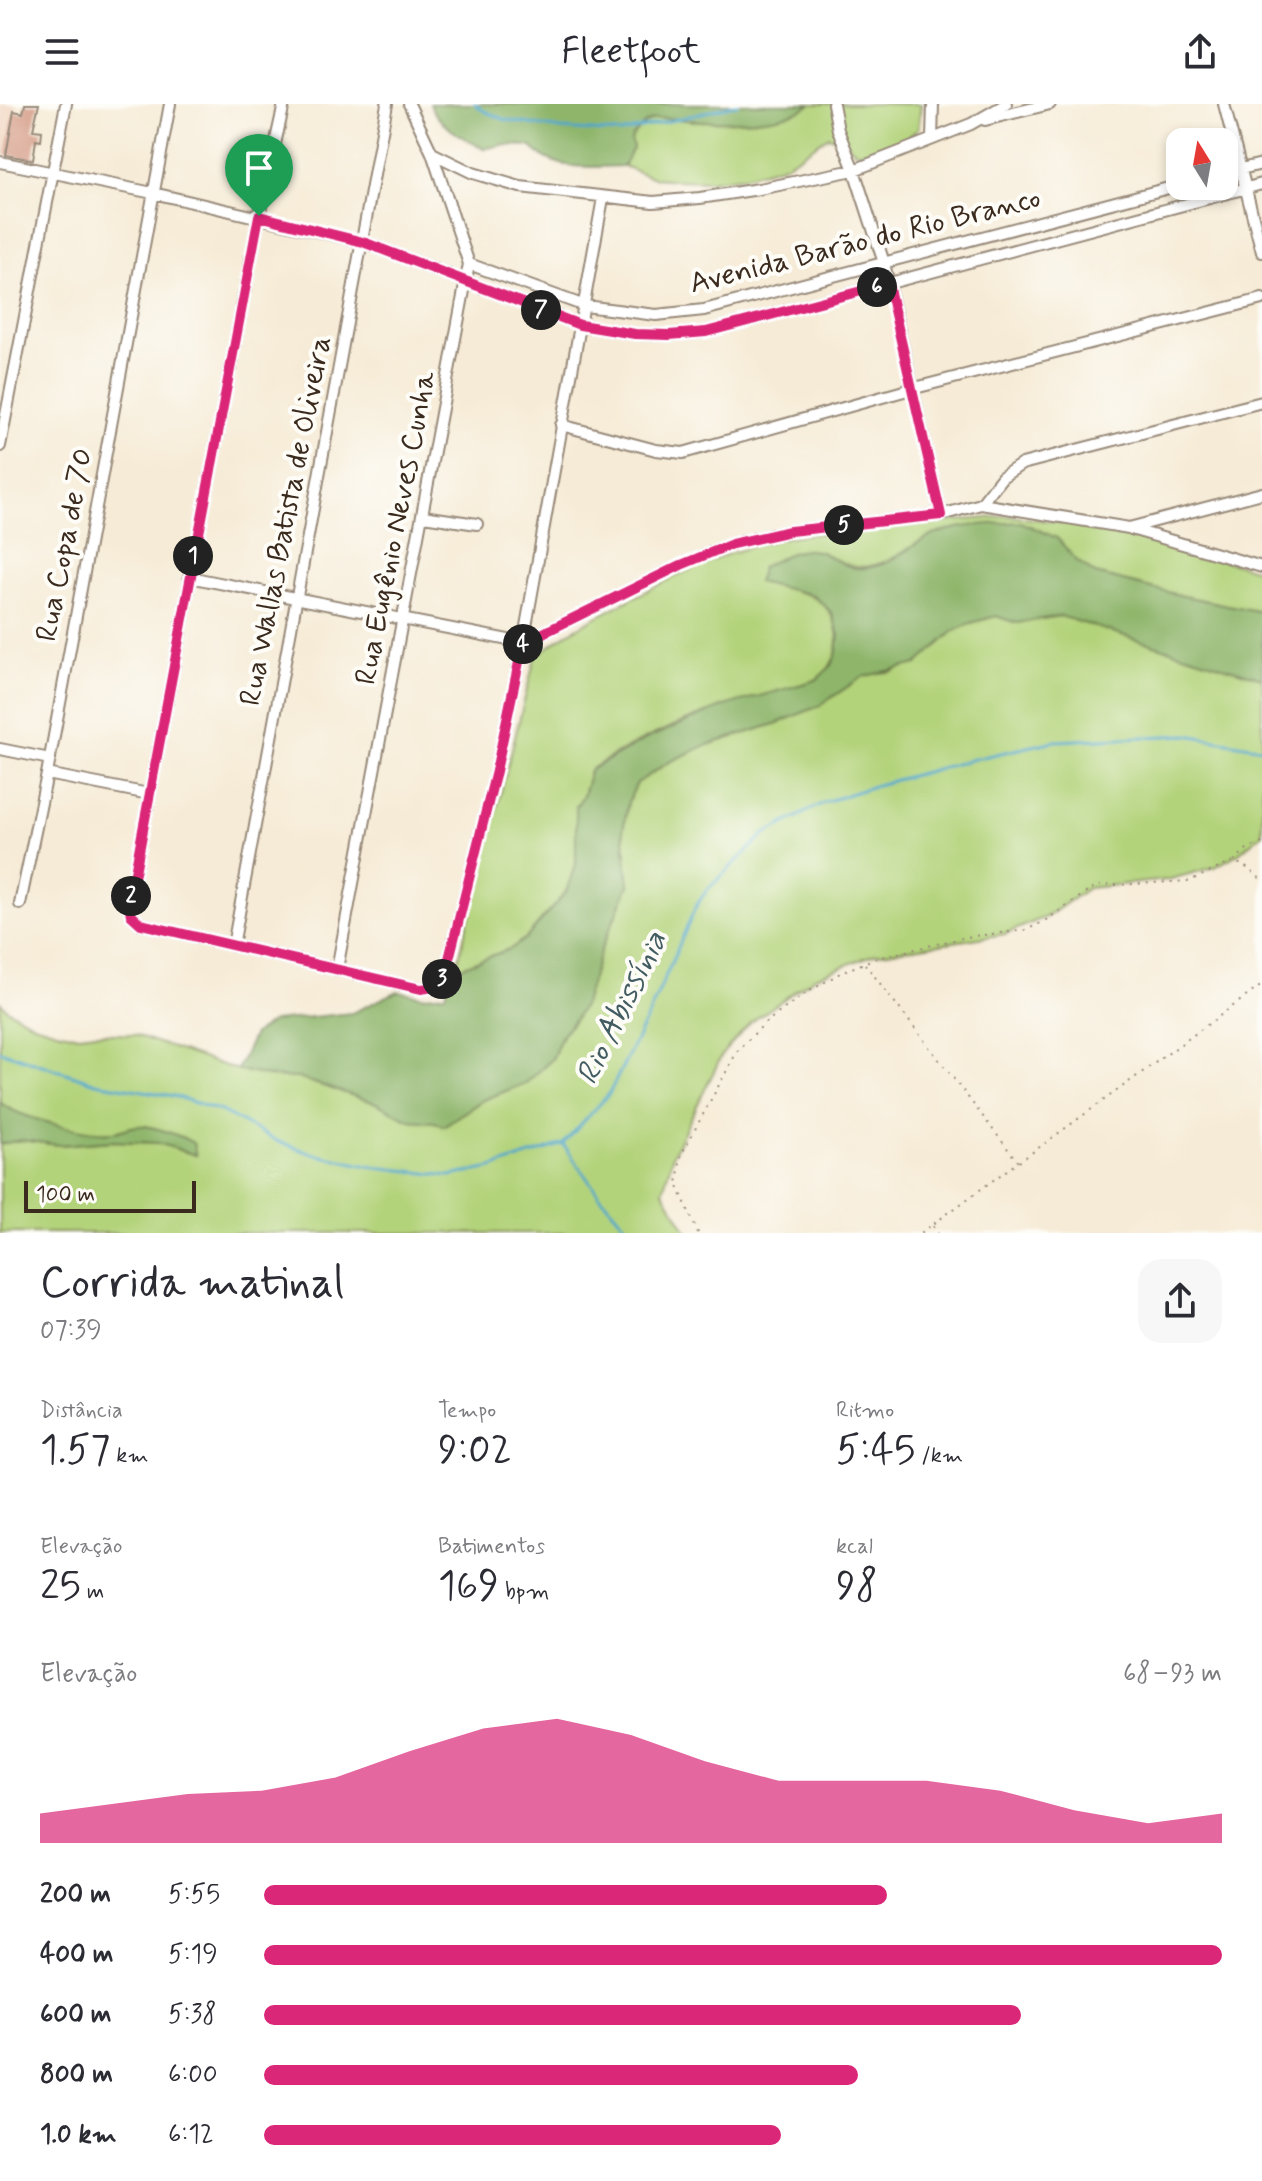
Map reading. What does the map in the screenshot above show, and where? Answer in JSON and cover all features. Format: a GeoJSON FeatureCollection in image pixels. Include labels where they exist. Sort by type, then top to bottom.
{"type":"FeatureCollection","features":[{"type":"Feature","properties":{"kind":"street"},"geometry":{"type":"LineString","coordinates":[[0,446],[66,104]]}},
{"type":"Feature","properties":{"kind":"street","name":"Rua Copa de 70"},"geometry":{"type":"LineString","coordinates":[[20,904],[50,759],[170,104]]}},
{"type":"Feature","properties":{"kind":"street"},"geometry":{"type":"LineString","coordinates":[[284,104],[259,216],[189,577],[129,904],[131,915],[141,924],[421,989],[440,983],[446,971],[496,771],[523,643],[603,198]]}},
{"type":"Feature","properties":{"kind":"street","name":"Rua Wallas Batista de Oliveira"},"geometry":{"type":"LineString","coordinates":[[233,946],[387,104]]}},
{"type":"Feature","properties":{"kind":"street","name":"Rua Eugênio Neves Cunha"},"geometry":{"type":"LineString","coordinates":[[337,969],[469,264],[432,153],[409,104]]}},
{"type":"Feature","properties":{"kind":"street"},"geometry":{"type":"LineString","coordinates":[[833,104],[838,130],[884,263],[941,515]]}},
{"type":"Feature","properties":{"kind":"street"},"geometry":{"type":"LineString","coordinates":[[932,139],[933,104]]}},
{"type":"Feature","properties":{"kind":"street"},"geometry":{"type":"LineString","coordinates":[[971,124],[1006,104]]}},
{"type":"Feature","properties":{"kind":"street"},"geometry":{"type":"LineString","coordinates":[[432,153],[473,173],[520,187],[653,202],[759,189],[854,170],[971,124],[1050,104]]}},
{"type":"Feature","properties":{"kind":"street"},"geometry":{"type":"LineString","coordinates":[[1224,104],[1262,252]]}},
{"type":"Feature","properties":{"kind":"street","name":"Avenida Barão do Rio Branco"},"geometry":{"type":"LineString","coordinates":[[0,162],[259,216],[363,242],[580,325],[635,334],[669,335],[706,332],[1262,184]]}},
{"type":"Feature","properties":{"kind":"street"},"geometry":{"type":"LineString","coordinates":[[1238,170],[1262,164]]}},
{"type":"Feature","properties":{"kind":"street","name":"Avenida Barão do Rio Branco"},"geometry":{"type":"LineString","coordinates":[[469,264],[585,306],[656,315],[704,310],[1166,189]]}},
{"type":"Feature","properties":{"kind":"street"},"geometry":{"type":"LineString","coordinates":[[561,425],[656,450],[683,453],[911,389],[1262,299]]}},
{"type":"Feature","properties":{"kind":"street"},"geometry":{"type":"LineString","coordinates":[[704,310],[706,332]]}},
{"type":"Feature","properties":{"kind":"street"},"geometry":{"type":"LineString","coordinates":[[981,504],[1002,477],[1022,464],[1262,402]]}},
{"type":"Feature","properties":{"kind":"street"},"geometry":{"type":"LineString","coordinates":[[1129,528],[1262,493]]}},
{"type":"Feature","properties":{"kind":"street"},"geometry":{"type":"LineString","coordinates":[[189,577],[523,643],[681,565],[732,544],[790,531],[941,515],[981,504],[1129,528],[1262,567]]}},
{"type":"Feature","properties":{"kind":"street"},"geometry":{"type":"LineString","coordinates":[[423,516],[477,524]]}},
{"type":"Feature","properties":{"kind":"street"},"geometry":{"type":"LineString","coordinates":[[0,749],[50,759]]}},
{"type":"Feature","properties":{"kind":"street"},"geometry":{"type":"LineString","coordinates":[[47,774],[149,794]]}},
{"type":"Feature","properties":{"kind":"path"},"geometry":{"type":"LineString","coordinates":[[698,1233],[677,1184],[681,1155],[738,1050],[765,1023],[803,995],[864,963],[966,937],[1026,930],[1096,886],[1189,881],[1233,862],[1247,849],[1262,843]]}},
{"type":"Feature","properties":{"kind":"path"},"geometry":{"type":"LineString","coordinates":[[1233,862],[1243,865],[1262,880]]}},
{"type":"Feature","properties":{"kind":"path"},"geometry":{"type":"LineString","coordinates":[[864,963],[1018,1162]]}},
{"type":"Feature","properties":{"kind":"path"},"geometry":{"type":"LineString","coordinates":[[921,1233],[1262,985]]}},
{"type":"Feature","properties":{"kind":"path"},"geometry":{"type":"LineString","coordinates":[[932,1225],[938,1233]]}},
{"type":"Feature","properties":{"kind":"shaded area"},"geometry":{"type":"Polygon","coordinates":[[[0,104],[16,104],[6,155],[0,153],[0,104]]]}},
{"type":"Feature","properties":{"kind":"green space"},"geometry":{"type":"Polygon","coordinates":[[[430,104],[811,104],[788,114],[758,120],[655,119],[644,124],[631,139],[633,148],[623,166],[586,167],[550,160],[530,146],[502,145],[484,149],[445,125],[430,104]]]}},
{"type":"Feature","properties":{"kind":"green space"},"geometry":{"type":"Polygon","coordinates":[[[811,104],[921,104],[918,129],[881,150],[855,151],[846,143],[829,136],[785,165],[746,176],[710,181],[654,178],[623,166],[633,148],[631,139],[651,120],[758,120],[788,114],[811,104]]]}},
{"type":"Feature","properties":{"kind":"green space"},"geometry":{"type":"Polygon","coordinates":[[[1009,516],[1099,527],[1262,571],[1262,612],[1095,574],[1076,560],[1057,538],[903,553],[862,567],[844,563],[822,552],[795,591],[820,602],[835,624],[838,639],[836,654],[824,673],[799,687],[724,707],[673,726],[590,770],[583,796],[576,806],[576,863],[566,892],[527,937],[512,948],[456,969],[535,658],[580,626],[669,580],[750,547],[794,536],[1009,516]]]}},
{"type":"Feature","properties":{"kind":"green space"},"geometry":{"type":"Polygon","coordinates":[[[1021,522],[1057,538],[1076,560],[1095,574],[1262,612],[1262,678],[1060,616],[1017,623],[996,616],[971,623],[954,631],[917,664],[862,677],[819,706],[775,724],[704,746],[669,762],[637,783],[628,802],[623,830],[629,885],[601,949],[584,1004],[563,1033],[552,1059],[526,1083],[483,1100],[443,1126],[435,1122],[410,1120],[376,1103],[298,1078],[237,1070],[254,1034],[274,1021],[352,1013],[398,991],[423,996],[445,994],[456,969],[512,948],[527,937],[566,892],[576,863],[576,806],[583,796],[590,770],[648,738],[724,706],[816,680],[830,667],[837,652],[839,635],[832,613],[813,595],[757,582],[762,567],[792,553],[809,550],[854,568],[865,568],[891,560],[942,532],[975,525],[1021,522]]]}},
{"type":"Feature","properties":{"kind":"green space"},"geometry":{"type":"Polygon","coordinates":[[[996,616],[1017,623],[1060,616],[1262,678],[1262,834],[1215,867],[1167,880],[1088,888],[1048,916],[1005,934],[875,954],[815,977],[750,1023],[723,1053],[673,1154],[663,1191],[688,1233],[0,1233],[0,1144],[21,1140],[59,1145],[113,1141],[158,1143],[195,1155],[193,1143],[157,1129],[141,1126],[103,1132],[72,1128],[21,1114],[0,1102],[0,1002],[34,1024],[60,1032],[135,1035],[231,1068],[272,1077],[298,1078],[376,1103],[410,1120],[435,1122],[443,1126],[483,1100],[526,1083],[552,1059],[563,1033],[575,1019],[629,885],[623,830],[628,802],[637,783],[669,762],[704,746],[775,724],[819,706],[862,677],[891,672],[929,651],[954,631],[996,616]]]}},
{"type":"Feature","properties":{"kind":"green space"},"geometry":{"type":"Polygon","coordinates":[[[0,1102],[21,1114],[72,1128],[103,1132],[137,1126],[157,1129],[193,1143],[196,1155],[158,1143],[113,1141],[59,1145],[22,1140],[0,1144],[0,1102]]]}},
{"type":"Feature","properties":{"kind":"building"},"geometry":{"type":"Polygon","coordinates":[[[25,104],[39,104],[33,130],[42,131],[41,141],[36,140],[33,160],[6,155],[14,111],[23,113],[25,104]]]}},
{"type":"Feature","properties":{"kind":"waterway"},"geometry":{"type":"LineString","coordinates":[[475,104],[506,120],[560,129],[621,133],[738,104]]}},
{"type":"Feature","properties":{"kind":"waterway","name":"Rio Abissínia"},"geometry":{"type":"LineString","coordinates":[[0,1051],[96,1083],[174,1096],[221,1111],[277,1141],[313,1154],[368,1166],[450,1176],[492,1168],[563,1144],[609,1094],[650,1012],[696,906],[707,890],[765,834],[825,802],[877,785],[1055,741],[1187,735],[1262,748]]}},
{"type":"Feature","properties":{"kind":"waterway"},"geometry":{"type":"LineString","coordinates":[[563,1144],[599,1195],[632,1233]]}},
{"type":"Feature","properties":{"kind":"route"},"geometry":{"type":"LineString","coordinates":[[259,216],[363,242],[580,325],[635,334],[706,332],[888,284],[941,515],[790,531],[732,544],[681,565],[523,643],[496,771],[446,971],[440,983],[432,988],[421,989],[141,924],[131,915],[129,904],[175,652],[259,216]]}}]}
